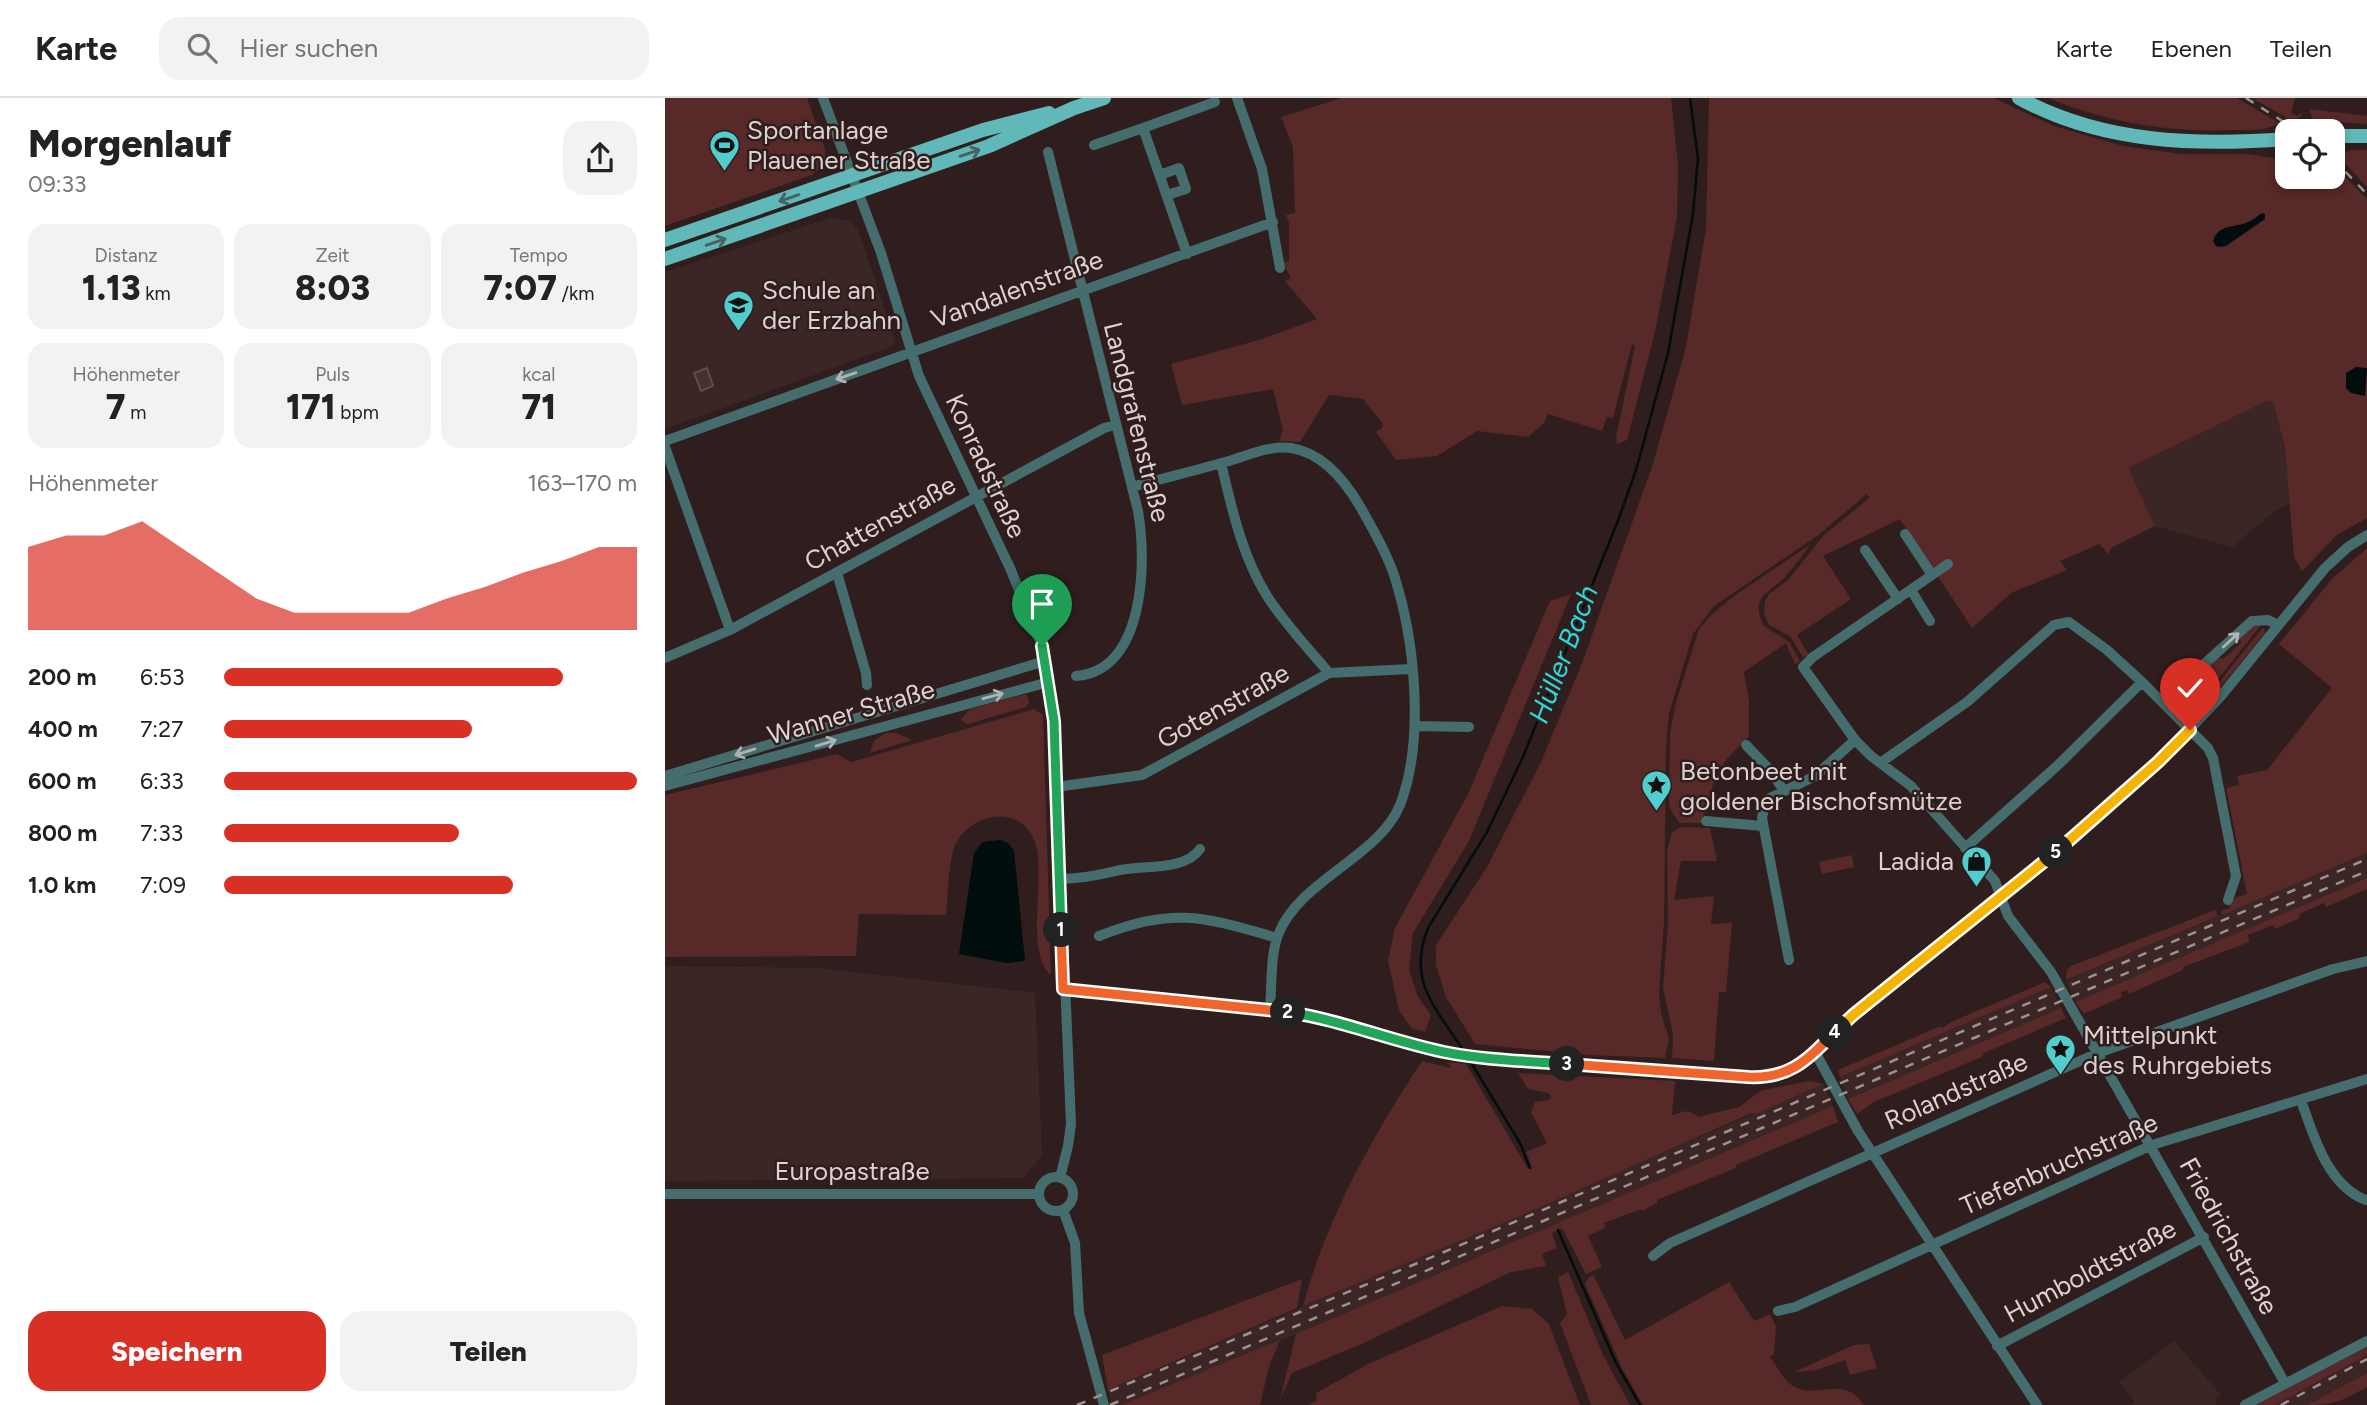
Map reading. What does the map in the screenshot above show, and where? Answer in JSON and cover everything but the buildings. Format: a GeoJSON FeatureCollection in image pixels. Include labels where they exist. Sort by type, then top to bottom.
{"type":"FeatureCollection","features":[{"type":"Feature","properties":{"kind":"main road"},"geometry":{"type":"LineString","coordinates":[[665,240],[983,130],[1104,98]]}},
{"type":"Feature","properties":{"kind":"main road"},"geometry":{"type":"LineString","coordinates":[[2019,98],[2087,125],[2158,140],[2209,143],[2275,140]]}},
{"type":"Feature","properties":{"kind":"main road"},"geometry":{"type":"LineString","coordinates":[[665,259],[989,146],[1074,108]]}},
{"type":"Feature","properties":{"kind":"main road"},"geometry":{"type":"LineString","coordinates":[[2345,136],[2367,136]]}},
{"type":"Feature","properties":{"kind":"street","name":"Konradstraße"},"geometry":{"type":"LineString","coordinates":[[823,98],[889,278],[911,353],[1031,616],[1045,661],[1054,721],[1070,1124],[1069,1146],[1060,1178]]}},
{"type":"Feature","properties":{"kind":"street"},"geometry":{"type":"LineString","coordinates":[[1237,98],[1262,169],[1280,268]]}},
{"type":"Feature","properties":{"kind":"street"},"geometry":{"type":"LineString","coordinates":[[1094,145],[1215,102]]}},
{"type":"Feature","properties":{"kind":"street"},"geometry":{"type":"LineString","coordinates":[[1143,128],[1187,254]]}},
{"type":"Feature","properties":{"kind":"street","name":"Landgrafenstraße"},"geometry":{"type":"LineString","coordinates":[[1048,152],[1132,487],[1143,542],[1136,612],[1125,641],[1113,660],[1099,672],[1076,676]]}},
{"type":"Feature","properties":{"kind":"street"},"geometry":{"type":"LineString","coordinates":[[1160,175],[1179,168],[1186,188],[1167,195]]}},
{"type":"Feature","properties":{"kind":"street","name":"Vandalenstraße"},"geometry":{"type":"LineString","coordinates":[[665,441],[1273,222]]}},
{"type":"Feature","properties":{"kind":"street","name":"Chattenstraße"},"geometry":{"type":"LineString","coordinates":[[665,658],[730,630],[1104,428],[1115,425]]}},
{"type":"Feature","properties":{"kind":"street"},"geometry":{"type":"LineString","coordinates":[[665,447],[730,630]]}},
{"type":"Feature","properties":{"kind":"street"},"geometry":{"type":"LineString","coordinates":[[1132,487],[1274,448],[1292,448],[1316,457],[1339,476],[1371,526],[1394,575],[1406,625],[1415,726],[1406,783],[1392,819],[1373,840],[1301,902],[1287,918],[1277,938],[1269,1009]]}},
{"type":"Feature","properties":{"kind":"street"},"geometry":{"type":"LineString","coordinates":[[1221,463],[1242,543],[1251,566],[1285,623],[1329,673]]}},
{"type":"Feature","properties":{"kind":"street"},"geometry":{"type":"LineString","coordinates":[[1905,534],[1932,575]]}},
{"type":"Feature","properties":{"kind":"street"},"geometry":{"type":"LineString","coordinates":[[1063,989],[1317,1016],[1416,1046],[1488,1058],[1762,1078],[1790,1071],[1815,1052],[1853,1015],[2002,897],[2158,762],[2190,730],[2332,560],[2367,535]]}},
{"type":"Feature","properties":{"kind":"street"},"geometry":{"type":"LineString","coordinates":[[1865,550],[1898,599],[1948,565]]}},
{"type":"Feature","properties":{"kind":"street"},"geometry":{"type":"LineString","coordinates":[[837,573],[866,673],[867,685]]}},
{"type":"Feature","properties":{"kind":"street"},"geometry":{"type":"LineString","coordinates":[[1911,590],[1930,621]]}},
{"type":"Feature","properties":{"kind":"street","name":"Friedrichstraße"},"geometry":{"type":"LineString","coordinates":[[1898,599],[1813,657],[1803,667],[1855,740],[1911,786],[1995,881],[2008,916],[2051,972],[2152,1145],[2285,1383]]}},
{"type":"Feature","properties":{"kind":"street"},"geometry":{"type":"LineString","coordinates":[[2162,702],[2252,621],[2268,620],[2278,625]]}},
{"type":"Feature","properties":{"kind":"street"},"geometry":{"type":"LineString","coordinates":[[1880,763],[1967,702],[2037,639],[2062,622],[2077,626],[2143,682],[2204,742],[2213,758],[2236,876],[2228,900]]}},
{"type":"Feature","properties":{"kind":"street","name":"Wanner Straße"},"geometry":{"type":"LineString","coordinates":[[665,776],[1045,661]]}},
{"type":"Feature","properties":{"kind":"street","name":"Gotenstraße"},"geometry":{"type":"LineString","coordinates":[[1056,787],[1142,775],[1167,764],[1329,673],[1411,669]]}},
{"type":"Feature","properties":{"kind":"street","name":"Wanner Straße"},"geometry":{"type":"LineString","coordinates":[[665,786],[1049,682]]}},
{"type":"Feature","properties":{"kind":"street"},"geometry":{"type":"LineString","coordinates":[[1965,848],[2057,766],[2143,682]]}},
{"type":"Feature","properties":{"kind":"street"},"geometry":{"type":"LineString","coordinates":[[1415,726],[1469,727]]}},
{"type":"Feature","properties":{"kind":"street"},"geometry":{"type":"LineString","coordinates":[[1789,960],[1763,826],[1765,804],[1815,776],[1855,740]]}},
{"type":"Feature","properties":{"kind":"street"},"geometry":{"type":"LineString","coordinates":[[1746,745],[1770,770],[1784,791]]}},
{"type":"Feature","properties":{"kind":"street"},"geometry":{"type":"LineString","coordinates":[[1706,821],[1763,826]]}},
{"type":"Feature","properties":{"kind":"street"},"geometry":{"type":"LineString","coordinates":[[1059,879],[1077,879],[1143,866],[1158,866],[1191,858],[1199,849]]}},
{"type":"Feature","properties":{"kind":"street"},"geometry":{"type":"LineString","coordinates":[[1099,936],[1140,922],[1186,917],[1222,922],[1277,938]]}},
{"type":"Feature","properties":{"kind":"street","name":"Rolandstraße"},"geometry":{"type":"LineString","coordinates":[[1653,1256],[1670,1243],[2098,1053],[2333,969],[2367,961]]}},
{"type":"Feature","properties":{"kind":"street"},"geometry":{"type":"LineString","coordinates":[[1815,1052],[1872,1153],[2037,1405]]}},
{"type":"Feature","properties":{"kind":"street","name":"Tiefenbruchstraße"},"geometry":{"type":"LineString","coordinates":[[1778,1311],[1795,1307],[2152,1145],[2367,1079]]}},
{"type":"Feature","properties":{"kind":"street"},"geometry":{"type":"LineString","coordinates":[[2301,1100],[2314,1138],[2329,1165],[2352,1194],[2366,1200]]}},
{"type":"Feature","properties":{"kind":"street"},"geometry":{"type":"LineString","coordinates":[[1052,1177],[1060,1178],[1070,1184],[1073,1195],[1069,1205],[1063,1210],[1055,1211],[1045,1208],[1038,1194],[1044,1182],[1052,1177]]}},
{"type":"Feature","properties":{"kind":"street","name":"Europastraße"},"geometry":{"type":"LineString","coordinates":[[665,1194],[1038,1194]]}},
{"type":"Feature","properties":{"kind":"street"},"geometry":{"type":"LineString","coordinates":[[1063,1210],[1075,1243],[1079,1313],[1104,1405]]}},
{"type":"Feature","properties":{"kind":"street","name":"Humboldtstraße"},"geometry":{"type":"LineString","coordinates":[[1997,1346],[2204,1237]]}},
{"type":"Feature","properties":{"kind":"street"},"geometry":{"type":"LineString","coordinates":[[2245,1405],[2367,1341]]}},
{"type":"Feature","properties":{"kind":"shaded area","name":"Sportanlage Plauener Straße"},"geometry":{"type":"Polygon","coordinates":[[[665,98],[807,98],[825,149],[825,162],[812,175],[665,226],[665,98]]]}},
{"type":"Feature","properties":{"kind":"shaded area"},"geometry":{"type":"Polygon","coordinates":[[[1341,98],[1671,98],[1678,165],[1677,217],[1655,332],[1627,440],[1617,444],[1616,437],[1635,346],[1632,344],[1613,418],[1607,417],[1602,431],[1548,414],[1545,422],[1528,437],[1477,431],[1437,456],[1396,460],[1376,432],[1383,427],[1382,423],[1363,399],[1329,395],[1300,442],[1279,441],[1283,430],[1273,389],[1182,405],[1171,364],[1259,340],[1317,319],[1285,281],[1291,278],[1283,263],[1289,261],[1289,223],[1286,215],[1295,213],[1293,147],[1281,117],[1341,98]]]}},
{"type":"Feature","properties":{"kind":"shaded area"},"geometry":{"type":"Polygon","coordinates":[[[1709,98],[1994,98],[2054,126],[2123,146],[2181,154],[2247,154],[2275,158],[2275,189],[2345,189],[2345,177],[2367,199],[2367,518],[2338,534],[2302,571],[2294,557],[2285,447],[2273,402],[2267,401],[2128,468],[2155,526],[2111,548],[2108,554],[2099,544],[2060,561],[2067,570],[2011,593],[1972,628],[1900,519],[1823,556],[1851,599],[1797,635],[1809,655],[1803,657],[1790,636],[1769,625],[1764,614],[1765,602],[1769,594],[1788,580],[1824,535],[1869,498],[1867,494],[1817,536],[1714,606],[1693,634],[1669,714],[1666,747],[1664,923],[1659,992],[1661,1013],[1669,1039],[1665,1058],[1589,1055],[1475,1044],[1446,997],[1436,965],[1436,945],[1487,867],[1541,762],[1582,663],[1652,467],[1686,347],[1706,228],[1709,98]]]}},
{"type":"Feature","properties":{"kind":"shaded area"},"geometry":{"type":"Polygon","coordinates":[[[2048,98],[2237,98],[2275,121],[2275,125],[2253,130],[2164,128],[2117,120],[2048,98]]]}},
{"type":"Feature","properties":{"kind":"shaded area"},"geometry":{"type":"Polygon","coordinates":[[[2252,98],[2295,98],[2291,113],[2296,116],[2304,112],[2299,118],[2289,119],[2252,98]]]}},
{"type":"Feature","properties":{"kind":"shaded area"},"geometry":{"type":"Polygon","coordinates":[[[2309,109],[2367,116],[2367,124],[2345,122],[2345,119],[2313,119],[2309,109]]]}},
{"type":"Feature","properties":{"kind":"shaded area"},"geometry":{"type":"Polygon","coordinates":[[[2367,150],[2367,187],[2345,164],[2345,152],[2367,150]]]}},
{"type":"Feature","properties":{"kind":"shaded area"},"geometry":{"type":"Polygon","coordinates":[[[2262,213],[2265,214],[2265,219],[2226,246],[2217,247],[2213,241],[2222,229],[2248,222],[2262,213]]]}},
{"type":"Feature","properties":{"kind":"shaded area","name":"Schule an der Erzbahn"},"geometry":{"type":"Polygon","coordinates":[[[831,218],[851,221],[859,232],[895,340],[893,346],[665,429],[665,272],[831,218]]]}},
{"type":"Feature","properties":{"kind":"shaded area"},"geometry":{"type":"Polygon","coordinates":[[[2356,367],[2367,368],[2365,396],[2351,393],[2346,388],[2346,373],[2356,367]]]}},
{"type":"Feature","properties":{"kind":"shaded area"},"geometry":{"type":"Polygon","coordinates":[[[2267,401],[2273,402],[2285,447],[2290,504],[2276,510],[2232,547],[2155,526],[2127,468],[2267,401]]]}},
{"type":"Feature","properties":{"kind":"shaded area"},"geometry":{"type":"Polygon","coordinates":[[[1811,544],[1786,576],[1763,597],[1759,608],[1764,626],[1789,642],[1800,661],[1795,664],[1786,643],[1744,672],[1749,701],[1749,736],[1716,775],[1701,823],[1679,823],[1669,807],[1670,733],[1676,702],[1699,629],[1734,596],[1811,544]]]}},
{"type":"Feature","properties":{"kind":"shaded area"},"geometry":{"type":"Polygon","coordinates":[[[2367,548],[2367,853],[2222,915],[2221,911],[2230,908],[2228,904],[2235,898],[2247,894],[2226,788],[2239,785],[2237,776],[2267,770],[2332,688],[2279,644],[2331,580],[2367,548]]]}},
{"type":"Feature","properties":{"kind":"shaded area"},"geometry":{"type":"Polygon","coordinates":[[[1571,594],[1469,841],[1413,933],[1409,970],[1418,997],[1431,1015],[1425,1032],[1411,1028],[1399,1010],[1388,961],[1395,928],[1468,794],[1550,601],[1571,594]]]}},
{"type":"Feature","properties":{"kind":"shaded area"},"geometry":{"type":"Polygon","coordinates":[[[2252,624],[2261,625],[2189,716],[2183,716],[2170,699],[2183,685],[2191,688],[2210,671],[2204,667],[2215,657],[2223,659],[2242,642],[2236,638],[2252,624]]]}},
{"type":"Feature","properties":{"kind":"shaded area"},"geometry":{"type":"Polygon","coordinates":[[[2263,627],[2265,633],[2198,714],[2197,710],[2263,627]]]}},
{"type":"Feature","properties":{"kind":"shaded area"},"geometry":{"type":"Polygon","coordinates":[[[1027,694],[1029,703],[1026,707],[968,724],[960,720],[970,709],[1027,694]]]}},
{"type":"Feature","properties":{"kind":"shaded area"},"geometry":{"type":"Polygon","coordinates":[[[1034,709],[1043,715],[1051,975],[1043,964],[1039,948],[1039,871],[1034,840],[1016,820],[1004,817],[991,817],[979,822],[967,829],[959,839],[951,859],[946,915],[859,914],[856,956],[665,957],[665,795],[837,754],[851,762],[1034,709]]]}},
{"type":"Feature","properties":{"kind":"shaded area"},"geometry":{"type":"Polygon","coordinates":[[[885,733],[896,733],[912,740],[870,753],[874,741],[885,733]]]}},
{"type":"Feature","properties":{"kind":"shaded area"},"geometry":{"type":"Polygon","coordinates":[[[1682,827],[1710,828],[1717,861],[1681,861],[1674,900],[1714,896],[1711,924],[1732,923],[1726,992],[1719,992],[1714,1061],[1672,1058],[1673,1034],[1663,988],[1668,924],[1667,851],[1672,832],[1682,827]]]}},
{"type":"Feature","properties":{"kind":"shaded area"},"geometry":{"type":"Polygon","coordinates":[[[1000,840],[1008,843],[1014,851],[1025,961],[1007,963],[959,954],[974,853],[982,842],[1000,840]]]}},
{"type":"Feature","properties":{"kind":"shaded area"},"geometry":{"type":"Polygon","coordinates":[[[2367,853],[2367,878],[2075,1002],[2067,982],[2074,977],[2367,853]]]}},
{"type":"Feature","properties":{"kind":"shaded area"},"geometry":{"type":"Polygon","coordinates":[[[1852,855],[1854,867],[1822,874],[1819,862],[1852,855]]]}},
{"type":"Feature","properties":{"kind":"shaded area"},"geometry":{"type":"Polygon","coordinates":[[[2367,878],[2367,889],[2326,907],[2324,903],[2275,929],[2273,925],[2248,935],[2249,942],[2183,967],[2183,970],[2129,994],[2127,990],[2121,992],[2122,997],[2084,1014],[2075,1002],[2367,878]]]}},
{"type":"Feature","properties":{"kind":"shaded area"},"geometry":{"type":"Polygon","coordinates":[[[2215,910],[2218,916],[2066,980],[2067,970],[2071,966],[2215,910]]]}},
{"type":"Feature","properties":{"kind":"shaded area"},"geometry":{"type":"Polygon","coordinates":[[[665,966],[819,968],[1035,993],[1042,1155],[1023,1178],[665,1181],[665,966]]]}},
{"type":"Feature","properties":{"kind":"shaded area"},"geometry":{"type":"Polygon","coordinates":[[[2045,982],[2051,987],[1840,1077],[1838,1070],[2045,982]]]}},
{"type":"Feature","properties":{"kind":"shaded area"},"geometry":{"type":"Polygon","coordinates":[[[2051,987],[2061,1008],[1848,1099],[1840,1077],[2051,987]]]}},
{"type":"Feature","properties":{"kind":"shaded area"},"geometry":{"type":"Polygon","coordinates":[[[2061,1008],[2066,1018],[1874,1102],[1857,1114],[1848,1099],[2061,1008]]]}},
{"type":"Feature","properties":{"kind":"shaded area"},"geometry":{"type":"Polygon","coordinates":[[[1422,1061],[1451,1068],[1448,1062],[1466,1064],[1528,1169],[1532,1167],[1526,1152],[1547,1143],[1531,1112],[1535,1102],[1549,1100],[1551,1097],[1548,1093],[1528,1089],[1518,1073],[1675,1081],[1672,1115],[1689,1112],[1698,1117],[1739,1107],[1762,1090],[1810,1081],[1823,1084],[1529,1212],[1303,1306],[1338,1209],[1369,1148],[1422,1061]]]}},
{"type":"Feature","properties":{"kind":"shaded area"},"geometry":{"type":"Polygon","coordinates":[[[1823,1084],[1833,1106],[1296,1334],[1121,1405],[1112,1405],[1108,1390],[1823,1084]]]}},
{"type":"Feature","properties":{"kind":"shaded area"},"geometry":{"type":"Polygon","coordinates":[[[1833,1106],[1838,1122],[1657,1200],[1657,1203],[1642,1211],[1641,1209],[1604,1223],[1605,1228],[1588,1236],[1602,1267],[1586,1274],[1562,1228],[1552,1233],[1557,1248],[1542,1254],[1546,1266],[1511,1272],[1366,1342],[1292,1373],[1280,1400],[1296,1334],[1833,1106]]]}},
{"type":"Feature","properties":{"kind":"shaded area"},"geometry":{"type":"Polygon","coordinates":[[[1568,1272],[1603,1355],[1630,1405],[1591,1405],[1560,1323],[1567,1314],[1558,1277],[1568,1272]]]}},
{"type":"Feature","properties":{"kind":"shaded area"},"geometry":{"type":"Polygon","coordinates":[[[1594,1276],[1625,1340],[1729,1282],[1754,1321],[1770,1314],[1776,1327],[1774,1354],[1770,1357],[1790,1384],[1802,1390],[1847,1391],[1864,1405],[1643,1405],[1622,1368],[1585,1284],[1589,1277],[1594,1276]]]}},
{"type":"Feature","properties":{"kind":"shaded area"},"geometry":{"type":"Polygon","coordinates":[[[1302,1279],[1297,1308],[1108,1390],[1102,1355],[1302,1279]]]}},
{"type":"Feature","properties":{"kind":"shaded area"},"geometry":{"type":"Polygon","coordinates":[[[1502,1306],[1532,1309],[1549,1324],[1580,1405],[1308,1405],[1317,1400],[1316,1393],[1368,1364],[1502,1306]]]}},
{"type":"Feature","properties":{"kind":"shaded area"},"geometry":{"type":"Polygon","coordinates":[[[1280,1340],[1269,1367],[1260,1405],[1121,1405],[1280,1340]]]}},
{"type":"Feature","properties":{"kind":"shaded area"},"geometry":{"type":"Polygon","coordinates":[[[2174,1341],[2221,1395],[2214,1399],[2217,1405],[2131,1405],[2135,1402],[2119,1382],[2174,1341]]]}},
{"type":"Feature","properties":{"kind":"shaded area"},"geometry":{"type":"Polygon","coordinates":[[[1869,1344],[1877,1368],[1850,1375],[1845,1360],[1817,1370],[1794,1372],[1854,1345],[1869,1344]]]}},
{"type":"Feature","properties":{"kind":"shaded area"},"geometry":{"type":"Polygon","coordinates":[[[2367,1347],[2367,1355],[2275,1405],[2256,1405],[2367,1347]]]}},
{"type":"Feature","properties":{"kind":"shaded area"},"geometry":{"type":"Polygon","coordinates":[[[2367,1355],[2367,1373],[2307,1405],[2275,1405],[2367,1355]]]}},
{"type":"Feature","properties":{"kind":"shaded area"},"geometry":{"type":"Polygon","coordinates":[[[2367,1373],[2367,1387],[2359,1392],[2332,1403],[2307,1405],[2367,1373]]]}},
{"type":"Feature","properties":{"kind":"waterway","name":"Hüller Bach"},"geometry":{"type":"LineString","coordinates":[[1464,1052],[1428,994],[1423,980],[1422,947],[1428,928],[1487,832],[1523,757],[1636,470],[1668,353],[1693,214],[1698,158],[1690,98]]}},
{"type":"Feature","properties":{"kind":"waterway","name":"Hüller Bach"},"geometry":{"type":"LineString","coordinates":[[1470,1061],[1520,1143],[1530,1168]]}},
{"type":"Feature","properties":{"kind":"waterway","name":"Hüller Bach"},"geometry":{"type":"LineString","coordinates":[[1558,1230],[1616,1363],[1640,1405]]}},
{"type":"Feature","properties":{"kind":"railway"},"geometry":{"type":"LineString","coordinates":[[2246,98],[2279,119]]}},
{"type":"Feature","properties":{"kind":"railway"},"geometry":{"type":"LineString","coordinates":[[2345,171],[2367,194]]}},
{"type":"Feature","properties":{"kind":"railway"},"geometry":{"type":"LineString","coordinates":[[1077,1405],[1444,1252],[2367,859]]}},
{"type":"Feature","properties":{"kind":"railway"},"geometry":{"type":"LineString","coordinates":[[1110,1405],[2367,871]]}},
{"type":"Feature","properties":{"kind":"railway"},"geometry":{"type":"LineString","coordinates":[[2281,1405],[2367,1359]]}},
{"type":"Feature","properties":{"kind":"place","name":"Sportanlage Plauener Straße"},"geometry":{"type":"Point","coordinates":[724,172]}},
{"type":"Feature","properties":{"kind":"place","name":"Schule an der Erzbahn"},"geometry":{"type":"Point","coordinates":[739,332]}},
{"type":"Feature","properties":{"kind":"place","name":"Betonbeet mit goldener Bischofsmütze"},"geometry":{"type":"Point","coordinates":[1657,813]}},
{"type":"Feature","properties":{"kind":"place","name":"Ladida"},"geometry":{"type":"Point","coordinates":[1977,888]}},
{"type":"Feature","properties":{"kind":"place","name":"Mittelpunkt des Ruhrgebiets"},"geometry":{"type":"Point","coordinates":[2060,1077]}},
{"type":"Feature","properties":{"kind":"route"},"geometry":{"type":"LineString","coordinates":[[1042,646],[1054,721],[1063,989],[1317,1016],[1416,1046],[1501,1060],[1762,1078],[1790,1071],[1815,1052],[1853,1015],[2028,876],[2158,762],[2190,730]]}}]}
